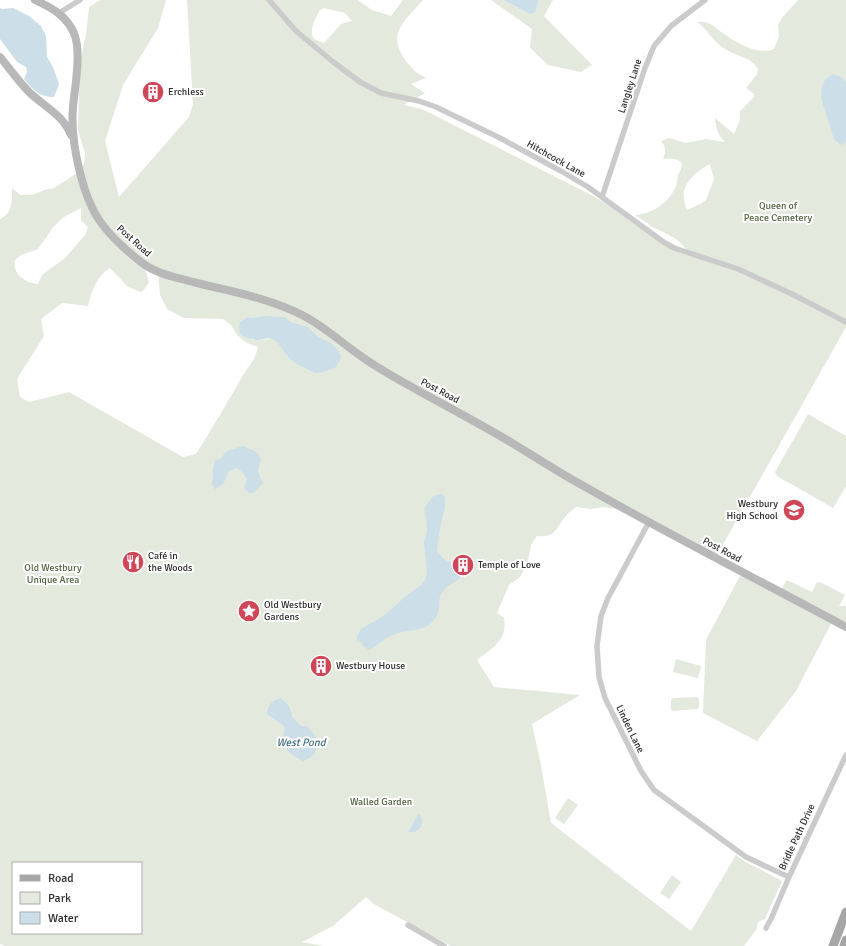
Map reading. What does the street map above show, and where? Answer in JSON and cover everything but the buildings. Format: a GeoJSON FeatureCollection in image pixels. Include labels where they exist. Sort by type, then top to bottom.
{"type":"FeatureCollection","features":[{"type":"Feature","properties":{"kind":"main road","name":"Post Road"},"geometry":{"type":"LineString","coordinates":[[35,0],[59,13],[71,28],[76,44],[77,54],[72,112],[74,143],[82,178],[93,211],[111,234],[142,262],[166,275],[252,297],[300,313],[324,328],[378,367],[494,432],[572,480],[846,627]]}},
{"type":"Feature","properties":{"kind":"main road","name":"Post Road"},"geometry":{"type":"LineString","coordinates":[[0,57],[28,91],[62,118],[74,143]]}},
{"type":"Feature","properties":{"kind":"main road"},"geometry":{"type":"LineString","coordinates":[[62,118],[68,118],[72,112]]}},
{"type":"Feature","properties":{"kind":"main road"},"geometry":{"type":"LineString","coordinates":[[833,946],[845,916]]}},
{"type":"Feature","properties":{"kind":"main road"},"geometry":{"type":"LineString","coordinates":[[844,946],[846,940]]}},
{"type":"Feature","properties":{"kind":"street"},"geometry":{"type":"LineString","coordinates":[[59,13],[80,0]]}},
{"type":"Feature","properties":{"kind":"street","name":"Hitchcock Lane"},"geometry":{"type":"LineString","coordinates":[[269,0],[296,31],[360,82],[380,93],[421,101],[449,112],[561,171],[602,197],[674,248],[738,269],[792,294],[846,322]]}},
{"type":"Feature","properties":{"kind":"street","name":"Langley Lane"},"geometry":{"type":"LineString","coordinates":[[602,197],[642,76],[654,46],[671,26],[705,0]]}},
{"type":"Feature","properties":{"kind":"street","name":"Linden Lane"},"geometry":{"type":"LineString","coordinates":[[649,522],[608,598],[601,616],[597,646],[599,677],[605,698],[641,771],[654,790],[746,857],[789,877]]}},
{"type":"Feature","properties":{"kind":"street","name":"Bridle Path Drive"},"geometry":{"type":"LineString","coordinates":[[766,928],[846,755]]}},
{"type":"Feature","properties":{"kind":"street"},"geometry":{"type":"LineString","coordinates":[[408,925],[444,946]]}},
{"type":"Feature","properties":{"kind":"green space"},"geometry":{"type":"Polygon","coordinates":[[[100,0],[166,0],[158,28],[123,85],[105,141],[119,197],[189,117],[193,104],[187,0],[358,0],[372,10],[391,16],[403,0],[423,0],[402,24],[397,38],[397,43],[406,62],[416,72],[426,78],[411,84],[425,93],[404,105],[422,109],[593,196],[622,213],[650,233],[687,251],[680,242],[651,226],[635,215],[647,213],[663,204],[676,187],[682,163],[678,160],[668,158],[663,159],[665,149],[661,141],[669,138],[686,143],[706,139],[725,142],[718,132],[715,118],[734,134],[740,120],[740,111],[754,97],[754,94],[746,88],[757,74],[758,68],[746,58],[722,47],[697,22],[706,22],[710,24],[744,46],[756,50],[768,51],[774,49],[779,37],[778,25],[782,18],[798,0],[846,0],[846,327],[716,557],[630,511],[603,507],[591,509],[576,507],[567,515],[555,531],[549,535],[537,536],[531,545],[528,561],[520,577],[509,585],[497,613],[504,618],[504,632],[498,643],[477,660],[494,687],[580,695],[532,724],[551,823],[691,931],[736,855],[744,861],[782,881],[765,919],[758,922],[756,930],[744,946],[451,946],[374,904],[366,897],[333,926],[302,942],[324,946],[5,946],[0,944],[0,219],[10,210],[12,188],[20,195],[32,195],[54,188],[77,173],[84,164],[85,153],[78,130],[80,61],[86,35],[89,7],[100,0]],[[324,8],[320,10],[313,24],[312,35],[314,39],[324,43],[341,24],[352,21],[345,13],[324,8]],[[710,164],[694,175],[688,182],[684,191],[687,210],[706,200],[714,179],[710,164]],[[81,208],[64,217],[54,226],[38,249],[21,255],[15,260],[16,270],[20,277],[24,280],[38,284],[42,275],[65,258],[85,235],[88,227],[81,220],[81,208]],[[110,268],[101,275],[93,289],[88,306],[62,303],[41,319],[44,336],[17,379],[20,397],[29,402],[69,392],[183,457],[196,454],[253,359],[258,347],[247,343],[238,336],[231,325],[223,319],[184,318],[167,309],[160,295],[158,274],[145,269],[149,282],[141,292],[128,287],[110,268]],[[248,317],[251,340],[272,339],[254,318],[248,317]]]}},
{"type":"Feature","properties":{"kind":"green space"},"geometry":{"type":"Polygon","coordinates":[[[491,0],[503,0],[518,8],[538,4],[539,0],[553,0],[544,16],[592,65],[581,72],[548,65],[530,48],[532,29],[491,0]]]}},
{"type":"Feature","properties":{"kind":"green space"},"geometry":{"type":"Polygon","coordinates":[[[808,414],[846,436],[846,486],[833,508],[777,476],[775,472],[808,414]]]}},
{"type":"Feature","properties":{"kind":"green space"},"geometry":{"type":"Polygon","coordinates":[[[742,572],[780,591],[787,580],[812,592],[817,582],[822,583],[845,595],[839,606],[846,606],[846,627],[833,620],[796,691],[757,741],[703,713],[706,640],[742,572]]]}},
{"type":"Feature","properties":{"kind":"green space"},"geometry":{"type":"Polygon","coordinates":[[[676,659],[701,666],[698,678],[673,672],[676,659]]]}},
{"type":"Feature","properties":{"kind":"green space"},"geometry":{"type":"Polygon","coordinates":[[[697,697],[699,699],[699,707],[697,709],[673,711],[671,709],[671,700],[673,698],[697,697]]]}},
{"type":"Feature","properties":{"kind":"green space"},"geometry":{"type":"Polygon","coordinates":[[[568,798],[578,805],[564,824],[555,818],[568,798]]]}},
{"type":"Feature","properties":{"kind":"green space"},"geometry":{"type":"Polygon","coordinates":[[[672,875],[681,882],[669,899],[660,893],[672,875]]]}},
{"type":"Feature","properties":{"kind":"water"},"geometry":{"type":"Polygon","coordinates":[[[503,0],[539,0],[535,13],[530,14],[503,0]]]}},
{"type":"Feature","properties":{"kind":"water"},"geometry":{"type":"Polygon","coordinates":[[[0,8],[13,8],[29,16],[41,26],[46,36],[47,57],[53,67],[59,84],[54,97],[40,94],[24,79],[27,72],[26,67],[17,62],[0,39],[0,8]]]}},
{"type":"Feature","properties":{"kind":"water"},"geometry":{"type":"Polygon","coordinates":[[[833,74],[843,78],[846,83],[846,142],[841,145],[834,139],[821,98],[822,86],[825,80],[833,74]]]}},
{"type":"Feature","properties":{"kind":"water"},"geometry":{"type":"Polygon","coordinates":[[[265,316],[285,317],[290,322],[308,327],[317,336],[332,344],[341,356],[336,367],[324,372],[315,373],[291,360],[272,339],[254,340],[241,335],[239,330],[240,322],[248,317],[254,318],[265,316]]]}},
{"type":"Feature","properties":{"kind":"water"},"geometry":{"type":"Polygon","coordinates":[[[243,446],[255,451],[261,458],[258,472],[263,483],[254,493],[249,493],[244,488],[247,479],[237,468],[228,472],[224,482],[215,489],[212,485],[215,460],[220,459],[227,451],[243,446]]]}},
{"type":"Feature","properties":{"kind":"water"},"geometry":{"type":"Polygon","coordinates":[[[440,494],[445,497],[445,507],[437,551],[445,560],[458,566],[461,573],[460,578],[447,587],[442,593],[439,600],[438,614],[427,626],[417,630],[391,635],[369,650],[357,640],[357,636],[361,629],[385,615],[425,580],[427,572],[424,542],[427,532],[424,509],[432,497],[440,494]]]}},
{"type":"Feature","properties":{"kind":"water","name":"West Pond"},"geometry":{"type":"Polygon","coordinates":[[[281,698],[289,706],[292,717],[301,726],[307,726],[317,740],[317,748],[315,752],[307,760],[303,761],[287,750],[283,739],[284,726],[267,714],[271,703],[281,698]]]}},
{"type":"Feature","properties":{"kind":"water"},"geometry":{"type":"Polygon","coordinates":[[[419,813],[422,820],[421,827],[419,830],[408,832],[419,813]]]}},
{"type":"Feature","properties":{"kind":"place","name":"Erchless"},"geometry":{"type":"Point","coordinates":[153,92]}},
{"type":"Feature","properties":{"kind":"place","name":"Westbury High School"},"geometry":{"type":"Point","coordinates":[794,510]}},
{"type":"Feature","properties":{"kind":"place","name":"Café in the Woods"},"geometry":{"type":"Point","coordinates":[133,562]}},
{"type":"Feature","properties":{"kind":"place","name":"Temple of Love"},"geometry":{"type":"Point","coordinates":[463,565]}},
{"type":"Feature","properties":{"kind":"place","name":"Old Westbury Gardens"},"geometry":{"type":"Point","coordinates":[249,611]}},
{"type":"Feature","properties":{"kind":"place","name":"Westbury House"},"geometry":{"type":"Point","coordinates":[321,666]}},
{"type":"Feature","properties":{"kind":"park label","name":"Queen of Peace Cemetery"},"geometry":{"type":"Point","coordinates":[778,212]}},
{"type":"Feature","properties":{"kind":"park label","name":"Old Westbury Unique Area"},"geometry":{"type":"Point","coordinates":[53,574]}},
{"type":"Feature","properties":{"kind":"park label","name":"Walled Garden"},"geometry":{"type":"Point","coordinates":[381,802]}}]}
